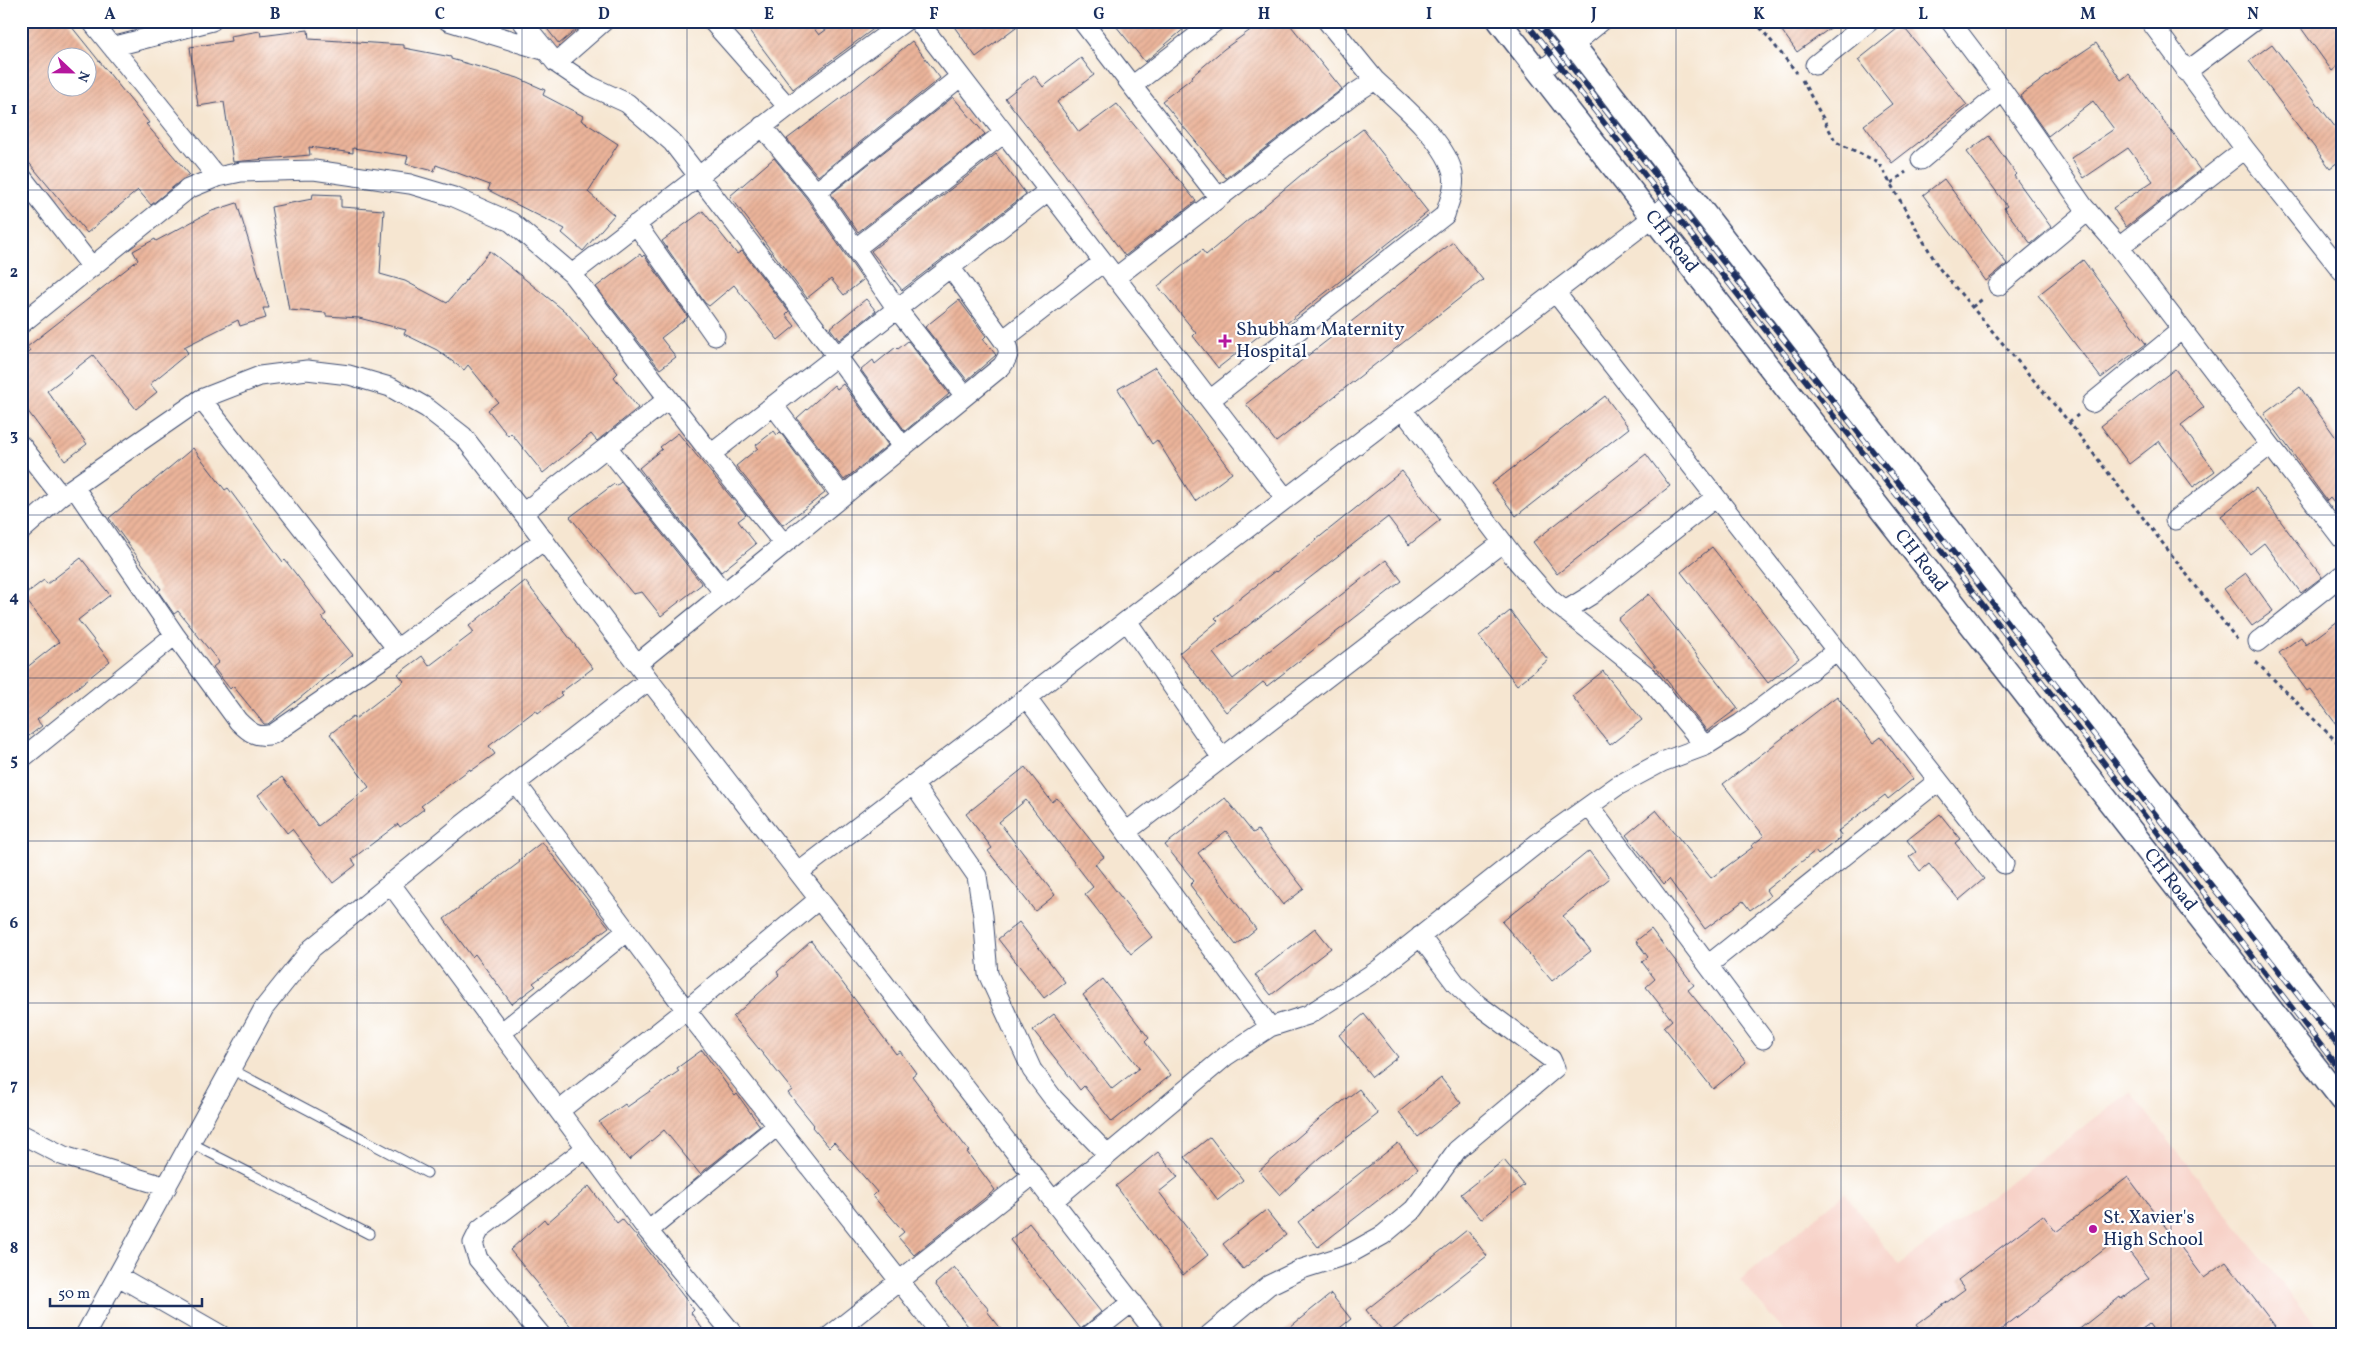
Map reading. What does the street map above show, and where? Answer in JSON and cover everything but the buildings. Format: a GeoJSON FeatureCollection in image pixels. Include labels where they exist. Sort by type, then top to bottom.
{"type":"FeatureCollection","features":[{"type":"Feature","properties":{"kind":"street"},"geometry":{"type":"LineString","coordinates":[[92,21],[217,177]]}},
{"type":"Feature","properties":{"kind":"street"},"geometry":{"type":"LineString","coordinates":[[112,47],[212,21]]}},
{"type":"Feature","properties":{"kind":"street"},"geometry":{"type":"LineString","coordinates":[[448,21],[551,57]]}},
{"type":"Feature","properties":{"kind":"street"},"geometry":{"type":"LineString","coordinates":[[522,21],[551,57],[590,86],[627,103],[672,142],[836,356],[903,447]]}},
{"type":"Feature","properties":{"kind":"street"},"geometry":{"type":"LineString","coordinates":[[551,57],[604,21]]}},
{"type":"Feature","properties":{"kind":"street"},"geometry":{"type":"LineString","coordinates":[[712,21],[788,106]]}},
{"type":"Feature","properties":{"kind":"street"},"geometry":{"type":"LineString","coordinates":[[572,274],[788,106],[905,21]]}},
{"type":"Feature","properties":{"kind":"street"},"geometry":{"type":"LineString","coordinates":[[918,21],[1286,499]]}},
{"type":"Feature","properties":{"kind":"street"},"geometry":{"type":"LineString","coordinates":[[1082,21],[1219,198]]}},
{"type":"Feature","properties":{"kind":"street"},"geometry":{"type":"LineString","coordinates":[[1132,86],[1216,21]]}},
{"type":"Feature","properties":{"kind":"street"},"geometry":{"type":"LineString","coordinates":[[1210,400],[1445,215],[1453,189],[1453,171],[1443,152],[1413,115],[1375,80],[1327,21]]}},
{"type":"Feature","properties":{"kind":"street","name":"CH Road"},"geometry":{"type":"LineString","coordinates":[[1500,21],[2342,1100]]}},
{"type":"Feature","properties":{"kind":"street"},"geometry":{"type":"LineString","coordinates":[[1555,21],[2342,1034]]}},
{"type":"Feature","properties":{"kind":"street"},"geometry":{"type":"LineString","coordinates":[[1539,73],[1602,21]]}},
{"type":"Feature","properties":{"kind":"street"},"geometry":{"type":"LineString","coordinates":[[1816,65],[1870,21]]}},
{"type":"Feature","properties":{"kind":"street"},"geometry":{"type":"LineString","coordinates":[[1950,21],[2003,90],[2088,211],[2119,247],[2342,539]]}},
{"type":"Feature","properties":{"kind":"street"},"geometry":{"type":"LineString","coordinates":[[2150,21],[2245,149],[2341,268]]}},
{"type":"Feature","properties":{"kind":"street"},"geometry":{"type":"LineString","coordinates":[[2186,72],[2254,21]]}},
{"type":"Feature","properties":{"kind":"street"},"geometry":{"type":"LineString","coordinates":[[816,192],[960,77]]}},
{"type":"Feature","properties":{"kind":"street"},"geometry":{"type":"LineString","coordinates":[[1115,278],[1352,95],[1375,80]]}},
{"type":"Feature","properties":{"kind":"street"},"geometry":{"type":"LineString","coordinates":[[1921,160],[2003,90]]}},
{"type":"Feature","properties":{"kind":"street"},"geometry":{"type":"LineString","coordinates":[[762,126],[816,192],[897,309],[965,396]]}},
{"type":"Feature","properties":{"kind":"street"},"geometry":{"type":"LineString","coordinates":[[856,248],[1004,133]]}},
{"type":"Feature","properties":{"kind":"street"},"geometry":{"type":"LineString","coordinates":[[2119,247],[2245,149]]}},
{"type":"Feature","properties":{"kind":"street"},"geometry":{"type":"LineString","coordinates":[[21,324],[188,189],[217,177],[241,172],[314,170],[355,175],[418,187],[454,197],[511,222],[572,274],[711,454],[784,544]]}},
{"type":"Feature","properties":{"kind":"street"},"geometry":{"type":"LineString","coordinates":[[21,176],[92,267]]}},
{"type":"Feature","properties":{"kind":"street"},"geometry":{"type":"LineString","coordinates":[[798,872],[1652,218],[1686,189]]}},
{"type":"Feature","properties":{"kind":"street"},"geometry":{"type":"LineString","coordinates":[[711,454],[1048,191]]}},
{"type":"Feature","properties":{"kind":"street"},"geometry":{"type":"LineString","coordinates":[[1998,286],[2088,211]]}},
{"type":"Feature","properties":{"kind":"street"},"geometry":{"type":"LineString","coordinates":[[636,224],[715,336]]}},
{"type":"Feature","properties":{"kind":"street"},"geometry":{"type":"LineString","coordinates":[[1003,340],[1103,262]]}},
{"type":"Feature","properties":{"kind":"street"},"geometry":{"type":"LineString","coordinates":[[637,664],[1002,366],[1009,357],[1008,347],[950,267]]}},
{"type":"Feature","properties":{"kind":"street"},"geometry":{"type":"LineString","coordinates":[[1555,292],[2004,864]]}},
{"type":"Feature","properties":{"kind":"street"},"geometry":{"type":"LineString","coordinates":[[2092,403],[2182,330]]}},
{"type":"Feature","properties":{"kind":"street"},"geometry":{"type":"LineString","coordinates":[[21,531],[67,492],[201,398],[260,376],[308,370],[349,375],[390,387],[427,408],[463,436],[523,512],[649,680],[1157,1335]]}},
{"type":"Feature","properties":{"kind":"street"},"geometry":{"type":"LineString","coordinates":[[201,398],[397,649]]}},
{"type":"Feature","properties":{"kind":"street"},"geometry":{"type":"LineString","coordinates":[[523,512],[668,399]]}},
{"type":"Feature","properties":{"kind":"street"},"geometry":{"type":"LineString","coordinates":[[773,405],[842,496]]}},
{"type":"Feature","properties":{"kind":"street"},"geometry":{"type":"LineString","coordinates":[[1402,410],[1550,599],[1646,676],[1704,746]]}},
{"type":"Feature","properties":{"kind":"street"},"geometry":{"type":"LineString","coordinates":[[21,445],[67,492],[176,635],[238,721],[248,731],[256,735],[266,736],[273,734],[397,649],[544,540]]}},
{"type":"Feature","properties":{"kind":"street"},"geometry":{"type":"LineString","coordinates":[[2175,520],[2270,445]]}},
{"type":"Feature","properties":{"kind":"street"},"geometry":{"type":"LineString","coordinates":[[607,447],[724,593]]}},
{"type":"Feature","properties":{"kind":"street"},"geometry":{"type":"LineString","coordinates":[[1565,611],[1590,596],[1716,497]]}},
{"type":"Feature","properties":{"kind":"street"},"geometry":{"type":"LineString","coordinates":[[1126,832],[1504,542]]}},
{"type":"Feature","properties":{"kind":"street"},"geometry":{"type":"LineString","coordinates":[[2251,648],[2342,576]]}},
{"type":"Feature","properties":{"kind":"street"},"geometry":{"type":"LineString","coordinates":[[1127,621],[1222,758]]}},
{"type":"Feature","properties":{"kind":"street"},"geometry":{"type":"LineString","coordinates":[[21,759],[176,635]]}},
{"type":"Feature","properties":{"kind":"street"},"geometry":{"type":"LineString","coordinates":[[1053,1201],[1226,1056],[1270,1028],[1308,1015],[1378,970],[1544,838],[1617,786],[1662,762],[1704,746],[1740,724],[1836,651]]}},
{"type":"Feature","properties":{"kind":"street"},"geometry":{"type":"LineString","coordinates":[[86,1334],[264,1008],[312,948],[390,883],[649,680]]}},
{"type":"Feature","properties":{"kind":"street"},"geometry":{"type":"LineString","coordinates":[[1027,698],[1270,1028]]}},
{"type":"Feature","properties":{"kind":"street"},"geometry":{"type":"LineString","coordinates":[[1708,965],[1938,781]]}},
{"type":"Feature","properties":{"kind":"street"},"geometry":{"type":"LineString","coordinates":[[516,783],[686,1010],[942,1335]]}},
{"type":"Feature","properties":{"kind":"street"},"geometry":{"type":"LineString","coordinates":[[913,784],[977,876],[983,916],[988,974],[1032,1070],[1053,1098],[1108,1155]]}},
{"type":"Feature","properties":{"kind":"street"},"geometry":{"type":"LineString","coordinates":[[1589,806],[1763,1039]]}},
{"type":"Feature","properties":{"kind":"street"},"geometry":{"type":"LineString","coordinates":[[390,883],[648,1231],[734,1335]]}},
{"type":"Feature","properties":{"kind":"street"},"geometry":{"type":"LineString","coordinates":[[559,1111],[686,1010],[819,899]]}},
{"type":"Feature","properties":{"kind":"street"},"geometry":{"type":"LineString","coordinates":[[501,1033],[627,931]]}},
{"type":"Feature","properties":{"kind":"street"},"geometry":{"type":"LineString","coordinates":[[1209,1335],[1269,1285],[1302,1269],[1349,1254],[1383,1235],[1414,1209],[1457,1150],[1555,1068],[1550,1058],[1477,1004],[1456,984],[1420,936]]}},
{"type":"Feature","properties":{"kind":"street"},"geometry":{"type":"LineString","coordinates":[[648,1231],[777,1126]]}},
{"type":"Feature","properties":{"kind":"street"},"geometry":{"type":"LineString","coordinates":[[21,1134],[64,1156],[167,1187]]}},
{"type":"Feature","properties":{"kind":"street"},"geometry":{"type":"LineString","coordinates":[[541,1335],[478,1259],[472,1243],[480,1229],[586,1148]]}},
{"type":"Feature","properties":{"kind":"street"},"geometry":{"type":"LineString","coordinates":[[831,1335],[1033,1175]]}},
{"type":"Feature","properties":{"kind":"street"},"geometry":{"type":"LineString","coordinates":[[118,1276],[221,1335]]}},
{"type":"Feature","properties":{"kind":"street"},"geometry":{"type":"LineString","coordinates":[[1090,1335],[1132,1302]]}},
{"type":"Feature","properties":{"kind":"lane"},"geometry":{"type":"LineString","coordinates":[[231,1070],[427,1173]]}},
{"type":"Feature","properties":{"kind":"lane"},"geometry":{"type":"LineString","coordinates":[[191,1143],[369,1234]]}},
{"type":"Feature","properties":{"kind":"path"},"geometry":{"type":"LineString","coordinates":[[1755,21],[1799,76],[1836,142],[1878,162],[1939,268],[2069,422],[2251,648],[2342,747]]}},
{"type":"Feature","properties":{"kind":"shaded area","name":"St. Xavier's High School"},"geometry":{"type":"Polygon","coordinates":[[[2130,1092],[2322,1334],[1787,1335],[1740,1280],[1845,1193],[1899,1265],[2130,1092]]]}},
{"type":"Feature","properties":{"kind":"railway"},"geometry":{"type":"LineString","coordinates":[[1525,21],[1759,322],[1947,558],[2342,1073]]}},
{"type":"Feature","properties":{"kind":"railway"},"geometry":{"type":"LineString","coordinates":[[1536,21],[2342,1051]]}},
{"type":"Feature","properties":{"kind":"place","name":"Shubham Maternity Hospital"},"geometry":{"type":"Point","coordinates":[1225,341]}},
{"type":"Feature","properties":{"kind":"place","name":"St. Xavier's High School"},"geometry":{"type":"Point","coordinates":[2093,1229]}}]}
